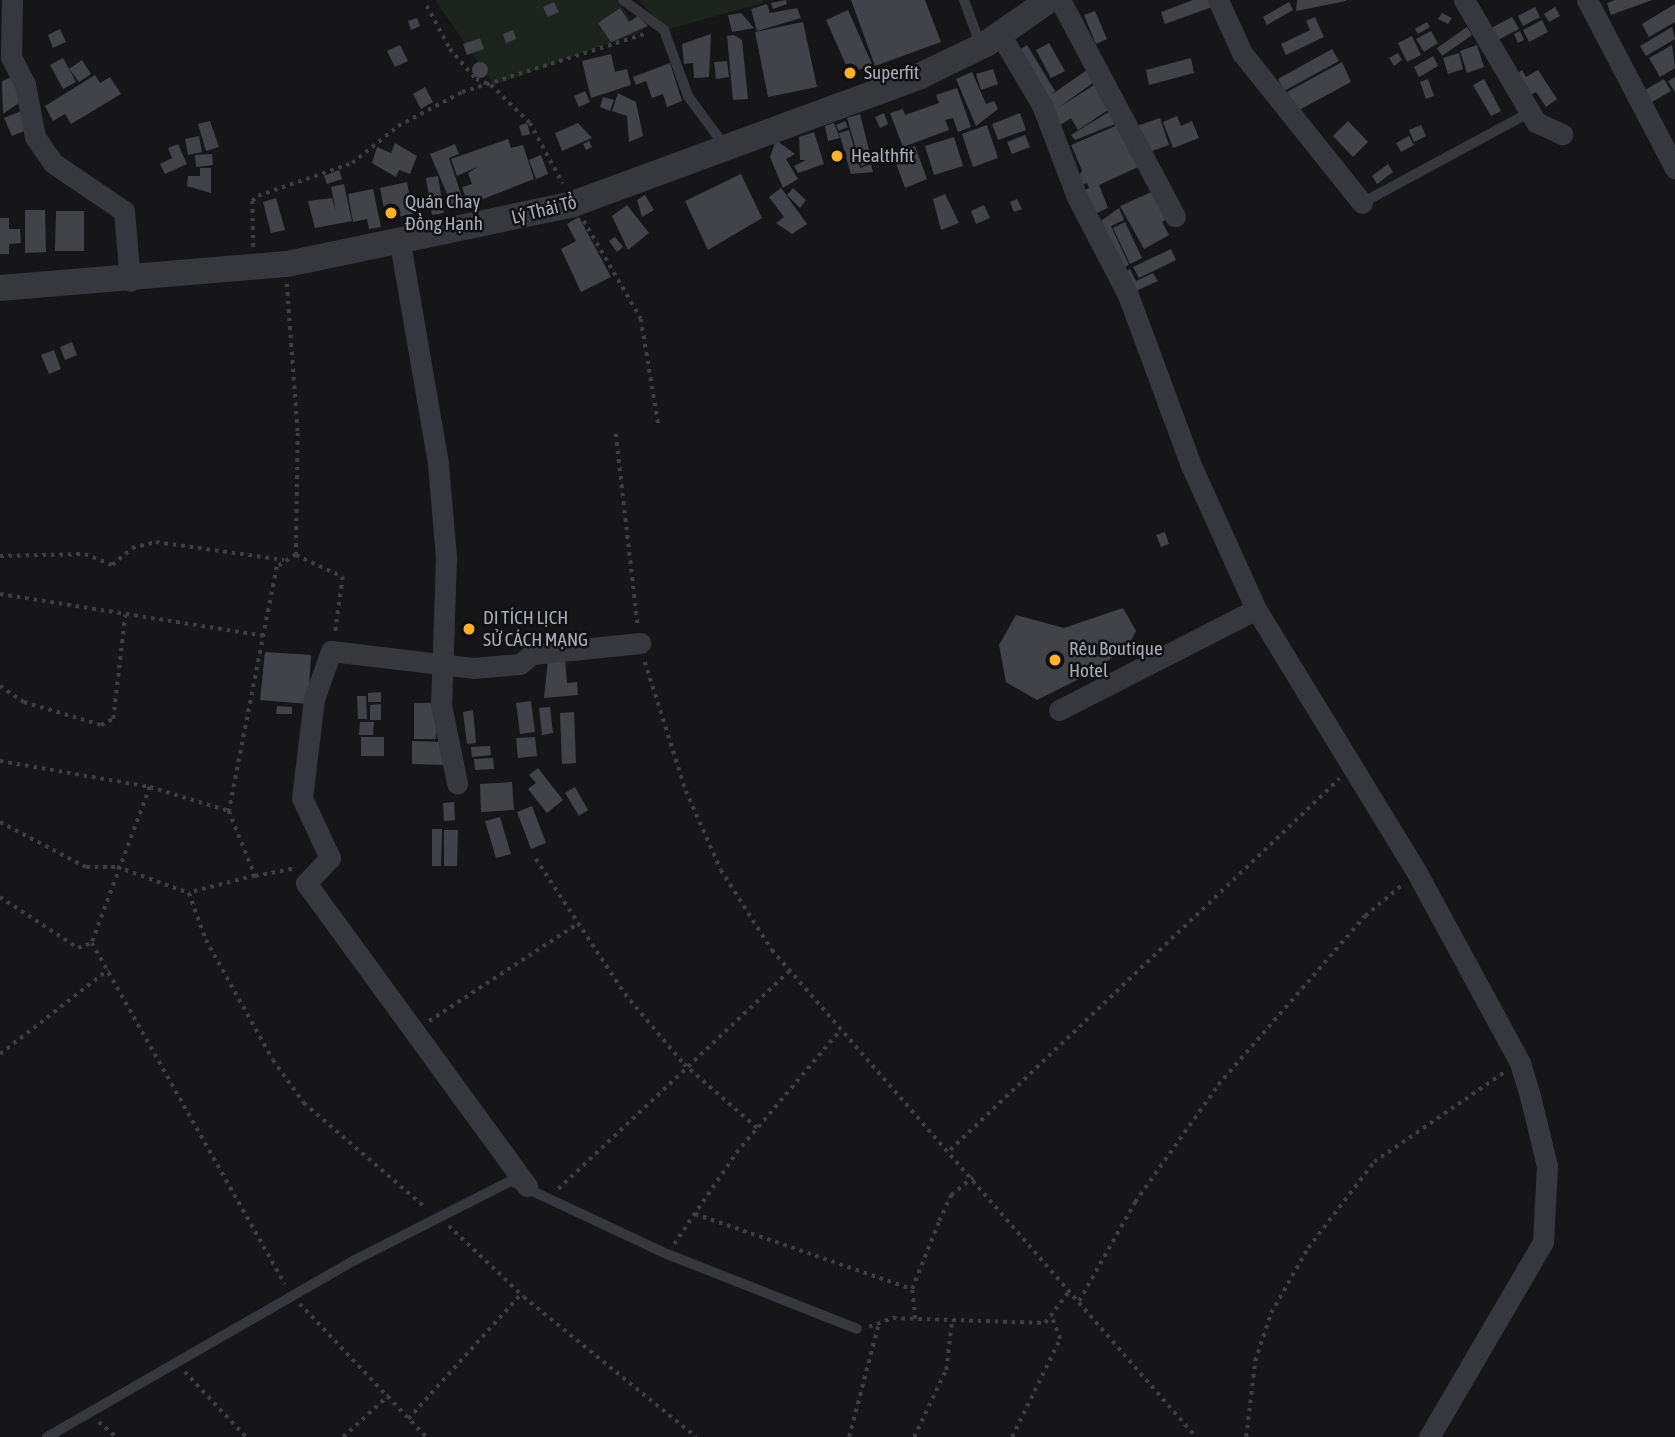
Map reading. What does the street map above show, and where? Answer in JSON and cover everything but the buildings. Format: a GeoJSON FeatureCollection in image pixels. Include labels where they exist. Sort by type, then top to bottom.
{"type":"FeatureCollection","features":[{"type":"Feature","properties":{"kind":"street"},"geometry":{"type":"LineString","coordinates":[[12,0],[11,57],[25,84],[35,137],[53,163],[124,211],[130,281]]}},
{"type":"Feature","properties":{"kind":"street","name":"Lý Thái Tổ"},"geometry":{"type":"LineString","coordinates":[[0,288],[130,281],[287,264],[400,243],[573,204],[728,150],[919,76],[990,39],[1049,0]]}},
{"type":"Feature","properties":{"kind":"street"},"geometry":{"type":"LineString","coordinates":[[1060,0],[1175,216]]}},
{"type":"Feature","properties":{"kind":"street"},"geometry":{"type":"LineString","coordinates":[[1218,0],[1242,52],[1362,203]]}},
{"type":"Feature","properties":{"kind":"street"},"geometry":{"type":"LineString","coordinates":[[1464,0],[1530,112],[1544,130],[1562,134]]}},
{"type":"Feature","properties":{"kind":"street"},"geometry":{"type":"LineString","coordinates":[[1587,0],[1675,168]]}},
{"type":"Feature","properties":{"kind":"street"},"geometry":{"type":"LineString","coordinates":[[990,39],[1042,105],[1077,197],[1137,316],[1190,463],[1255,609],[1417,873],[1520,1063],[1547,1166],[1543,1242],[1429,1437]]}},
{"type":"Feature","properties":{"kind":"street"},"geometry":{"type":"LineString","coordinates":[[400,243],[438,464],[446,667],[444,740],[457,783]]}},
{"type":"Feature","properties":{"kind":"street"},"geometry":{"type":"LineString","coordinates":[[1059,710],[1255,609]]}},
{"type":"Feature","properties":{"kind":"street"},"geometry":{"type":"LineString","coordinates":[[527,1186],[416,1030],[306,883],[330,858],[302,798],[314,699],[331,651],[446,667],[505,667],[532,654],[640,643]]}},
{"type":"Feature","properties":{"kind":"lane"},"geometry":{"type":"LineString","coordinates":[[622,0],[664,30],[688,96],[728,150]]}},
{"type":"Feature","properties":{"kind":"lane"},"geometry":{"type":"LineString","coordinates":[[964,0],[990,39]]}},
{"type":"Feature","properties":{"kind":"lane"},"geometry":{"type":"LineString","coordinates":[[1362,203],[1530,112]]}},
{"type":"Feature","properties":{"kind":"lane"},"geometry":{"type":"LineString","coordinates":[[47,1437],[175,1361],[438,1215],[511,1181],[527,1186],[667,1254],[857,1329]]}},
{"type":"Feature","properties":{"kind":"path"},"geometry":{"type":"LineString","coordinates":[[427,6],[450,49],[476,79],[491,85],[530,123],[573,204],[641,319],[659,428]]}},
{"type":"Feature","properties":{"kind":"path"},"geometry":{"type":"LineString","coordinates":[[254,268],[252,201],[258,196],[352,163],[398,126],[462,92],[491,85],[604,44],[664,30]]}},
{"type":"Feature","properties":{"kind":"path"},"geometry":{"type":"LineString","coordinates":[[287,264],[288,358],[298,433],[296,555]]}},
{"type":"Feature","properties":{"kind":"path"},"geometry":{"type":"LineString","coordinates":[[616,434],[640,643],[662,730],[721,870],[789,970],[973,1177],[1196,1437]]}},
{"type":"Feature","properties":{"kind":"path"},"geometry":{"type":"LineString","coordinates":[[0,556],[85,554],[112,565],[132,548],[156,542],[284,560],[296,555],[343,577],[331,651]]}},
{"type":"Feature","properties":{"kind":"path"},"geometry":{"type":"LineString","coordinates":[[255,876],[229,811],[265,636],[284,560]]}},
{"type":"Feature","properties":{"kind":"path"},"geometry":{"type":"LineString","coordinates":[[0,594],[101,605],[125,615],[265,636]]}},
{"type":"Feature","properties":{"kind":"path"},"geometry":{"type":"LineString","coordinates":[[0,686],[24,702],[102,725],[113,719],[125,615]]}},
{"type":"Feature","properties":{"kind":"path"},"geometry":{"type":"LineString","coordinates":[[0,761],[150,787],[229,811]]}},
{"type":"Feature","properties":{"kind":"path"},"geometry":{"type":"LineString","coordinates":[[949,1151],[1353,766]]}},
{"type":"Feature","properties":{"kind":"path"},"geometry":{"type":"LineString","coordinates":[[150,787],[117,867],[92,943],[293,1297],[389,1395],[426,1437]]}},
{"type":"Feature","properties":{"kind":"path"},"geometry":{"type":"LineString","coordinates":[[0,822],[86,867],[117,867],[189,892],[293,865],[306,883]]}},
{"type":"Feature","properties":{"kind":"path"},"geometry":{"type":"LineString","coordinates":[[536,859],[577,924],[684,1064],[757,1128]]}},
{"type":"Feature","properties":{"kind":"path"},"geometry":{"type":"LineString","coordinates":[[1079,1301],[1135,1202],[1218,1085],[1365,916],[1417,873]]}},
{"type":"Feature","properties":{"kind":"path"},"geometry":{"type":"LineString","coordinates":[[189,892],[240,1004],[304,1103],[438,1215],[521,1294],[696,1437]]}},
{"type":"Feature","properties":{"kind":"path"},"geometry":{"type":"LineString","coordinates":[[0,897],[78,948],[92,943]]}},
{"type":"Feature","properties":{"kind":"path"},"geometry":{"type":"LineString","coordinates":[[416,1030],[577,924]]}},
{"type":"Feature","properties":{"kind":"path"},"geometry":{"type":"LineString","coordinates":[[0,1054],[108,970]]}},
{"type":"Feature","properties":{"kind":"path"},"geometry":{"type":"LineString","coordinates":[[549,1197],[684,1064],[789,970]]}},
{"type":"Feature","properties":{"kind":"path"},"geometry":{"type":"LineString","coordinates":[[667,1254],[757,1128],[841,1028]]}},
{"type":"Feature","properties":{"kind":"path"},"geometry":{"type":"LineString","coordinates":[[1246,1437],[1255,1362],[1271,1313],[1308,1248],[1374,1162],[1520,1063]]}},
{"type":"Feature","properties":{"kind":"path"},"geometry":{"type":"LineString","coordinates":[[915,1319],[912,1289],[951,1195],[973,1177]]}},
{"type":"Feature","properties":{"kind":"path"},"geometry":{"type":"LineString","coordinates":[[695,1214],[912,1289]]}},
{"type":"Feature","properties":{"kind":"path"},"geometry":{"type":"LineString","coordinates":[[857,1329],[915,1319],[1010,1326],[1045,1323],[1070,1290]]}},
{"type":"Feature","properties":{"kind":"path"},"geometry":{"type":"LineString","coordinates":[[408,1419],[521,1294]]}},
{"type":"Feature","properties":{"kind":"path"},"geometry":{"type":"LineString","coordinates":[[1014,1436],[1060,1339],[1051,1316]]}},
{"type":"Feature","properties":{"kind":"path"},"geometry":{"type":"LineString","coordinates":[[914,1437],[946,1370],[952,1320]]}},
{"type":"Feature","properties":{"kind":"path"},"geometry":{"type":"LineString","coordinates":[[849,1437],[878,1326]]}},
{"type":"Feature","properties":{"kind":"path"},"geometry":{"type":"LineString","coordinates":[[175,1361],[246,1437]]}},
{"type":"Feature","properties":{"kind":"path"},"geometry":{"type":"LineString","coordinates":[[343,1437],[389,1395]]}},
{"type":"Feature","properties":{"kind":"shaded area"},"geometry":{"type":"Polygon","coordinates":[[[435,0],[617,0],[640,32],[494,85],[435,0]]]}},
{"type":"Feature","properties":{"kind":"shaded area"},"geometry":{"type":"Polygon","coordinates":[[[639,0],[763,0],[763,3],[665,30],[639,0]]]}},
{"type":"Feature","properties":{"kind":"place","name":"Superfit"},"geometry":{"type":"Point","coordinates":[850,73]}},
{"type":"Feature","properties":{"kind":"place","name":"Healthfit"},"geometry":{"type":"Point","coordinates":[837,156]}},
{"type":"Feature","properties":{"kind":"place","name":"Quán Chay Đồng Hạnh"},"geometry":{"type":"Point","coordinates":[391,213]}},
{"type":"Feature","properties":{"kind":"place","name":"DI TÍCH LỊCH SỬ CÁCH MẠNG"},"geometry":{"type":"Point","coordinates":[469,629]}},
{"type":"Feature","properties":{"kind":"place","name":"Rêu Boutique Hotel"},"geometry":{"type":"Point","coordinates":[1055,660]}}]}
